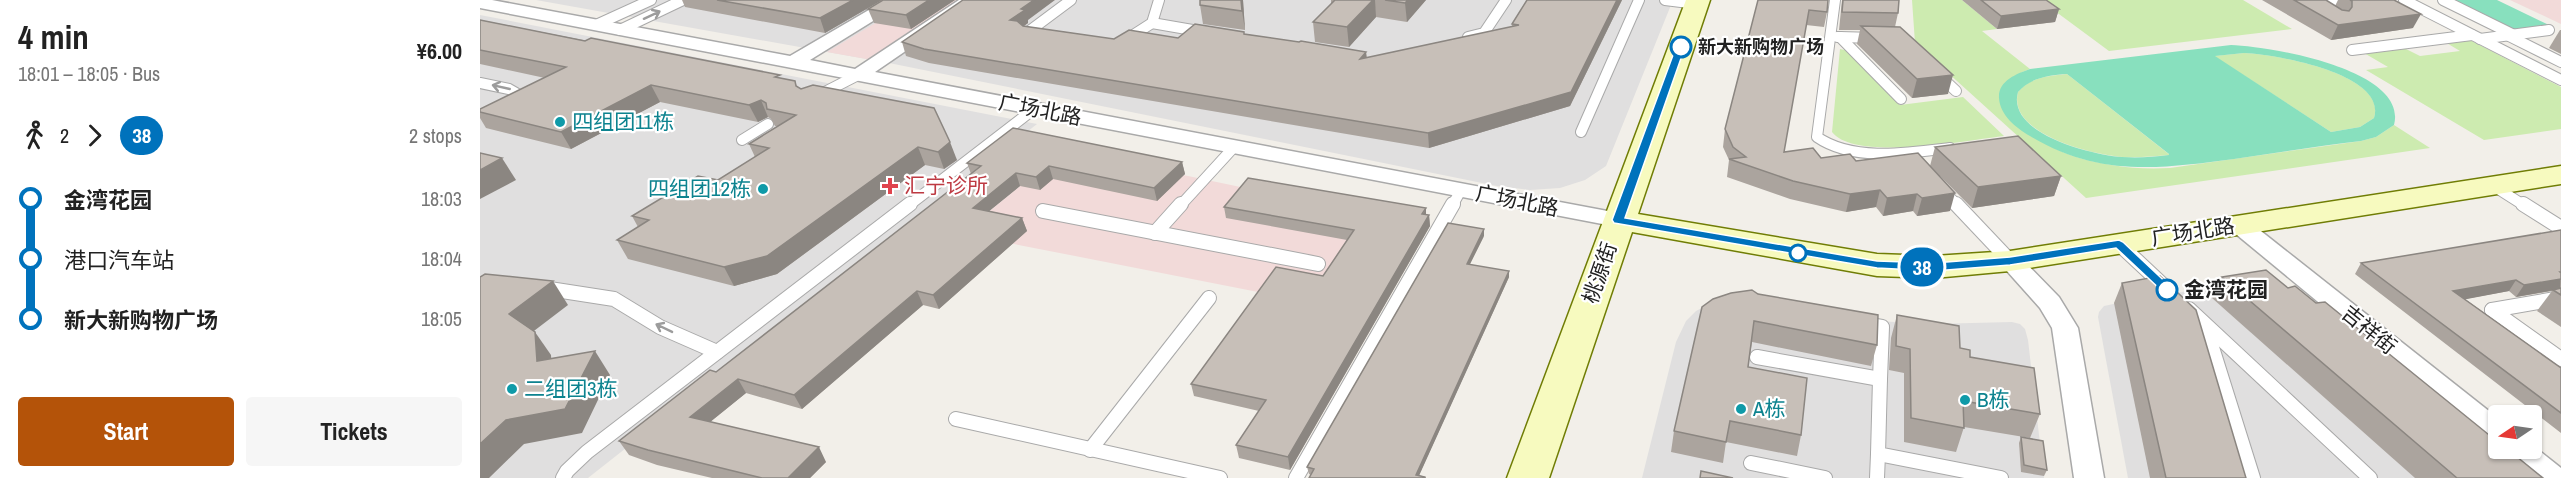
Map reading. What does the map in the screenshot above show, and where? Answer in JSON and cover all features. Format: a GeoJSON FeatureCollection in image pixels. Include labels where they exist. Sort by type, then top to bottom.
{"type":"FeatureCollection","features":[{"type":"Feature","properties":{"kind":"street"},"geometry":{"type":"LineString","coordinates":[[792,63],[898,0]]}},
{"type":"Feature","properties":{"kind":"street"},"geometry":{"type":"LineString","coordinates":[[858,75],[971,0]]}},
{"type":"Feature","properties":{"kind":"street","name":"桃源街"},"geometry":{"type":"LineString","coordinates":[[1528,478],[1697,2]]}},
{"type":"Feature","properties":{"kind":"street","name":"广场北路"},"geometry":{"type":"LineString","coordinates":[[480,3],[1618,220],[1877,265],[1934,267],[2010,261],[2561,175]]}},
{"type":"Feature","properties":{"kind":"street","name":"吉祥街"},"geometry":{"type":"LineString","coordinates":[[2240,225],[2488,426]]}},
{"type":"Feature","properties":{"kind":"street"},"geometry":{"type":"LineString","coordinates":[[2010,261],[2050,303],[2065,328],[2089,478]]}},
{"type":"Feature","properties":{"kind":"street"},"geometry":{"type":"LineString","coordinates":[[2530,459],[2553,478]]}},
{"type":"Feature","properties":{"kind":"lane"},"geometry":{"type":"LineString","coordinates":[[596,25],[651,0]]}},
{"type":"Feature","properties":{"kind":"lane"},"geometry":{"type":"LineString","coordinates":[[620,30],[683,0]]}},
{"type":"Feature","properties":{"kind":"lane"},"geometry":{"type":"LineString","coordinates":[[1051,35],[1028,32],[1071,0]]}},
{"type":"Feature","properties":{"kind":"lane"},"geometry":{"type":"LineString","coordinates":[[1152,23],[1159,0]]}},
{"type":"Feature","properties":{"kind":"lane"},"geometry":{"type":"LineString","coordinates":[[1461,39],[1484,33],[1506,0]]}},
{"type":"Feature","properties":{"kind":"lane"},"geometry":{"type":"LineString","coordinates":[[1581,132],[1640,0]]}},
{"type":"Feature","properties":{"kind":"lane"},"geometry":{"type":"LineString","coordinates":[[1665,0],[1697,2]]}},
{"type":"Feature","properties":{"kind":"lane"},"geometry":{"type":"LineString","coordinates":[[1835,0],[1835,37],[1817,137],[1822,143],[1837,148],[1912,158],[1964,146]]}},
{"type":"Feature","properties":{"kind":"lane"},"geometry":{"type":"LineString","coordinates":[[2330,14],[2312,3],[2340,0]]}},
{"type":"Feature","properties":{"kind":"lane"},"geometry":{"type":"LineString","coordinates":[[2404,0],[2561,80]]}},
{"type":"Feature","properties":{"kind":"lane"},"geometry":{"type":"LineString","coordinates":[[2443,0],[2561,62]]}},
{"type":"Feature","properties":{"kind":"lane"},"geometry":{"type":"LineString","coordinates":[[1118,44],[1152,23],[1211,33]]}},
{"type":"Feature","properties":{"kind":"lane"},"geometry":{"type":"LineString","coordinates":[[2352,50],[2549,30]]}},
{"type":"Feature","properties":{"kind":"lane"},"geometry":{"type":"LineString","coordinates":[[1835,37],[1887,38]]}},
{"type":"Feature","properties":{"kind":"lane"},"geometry":{"type":"LineString","coordinates":[[1835,37],[1901,99]]}},
{"type":"Feature","properties":{"kind":"lane"},"geometry":{"type":"LineString","coordinates":[[1932,68],[1956,90]]}},
{"type":"Feature","properties":{"kind":"lane"},"geometry":{"type":"LineString","coordinates":[[809,99],[858,75]]}},
{"type":"Feature","properties":{"kind":"lane"},"geometry":{"type":"LineString","coordinates":[[480,83],[509,88],[516,93],[513,101],[496,111]]}},
{"type":"Feature","properties":{"kind":"lane"},"geometry":{"type":"LineString","coordinates":[[563,478],[567,471],[587,452],[1034,109]]}},
{"type":"Feature","properties":{"kind":"lane"},"geometry":{"type":"LineString","coordinates":[[742,140],[768,124]]}},
{"type":"Feature","properties":{"kind":"lane"},"geometry":{"type":"LineString","coordinates":[[1155,233],[1234,147]]}},
{"type":"Feature","properties":{"kind":"lane"},"geometry":{"type":"LineString","coordinates":[[1932,179],[2010,261]]}},
{"type":"Feature","properties":{"kind":"lane"},"geometry":{"type":"LineString","coordinates":[[2492,185],[2561,228]]}},
{"type":"Feature","properties":{"kind":"lane"},"geometry":{"type":"LineString","coordinates":[[1296,478],[1461,190]]}},
{"type":"Feature","properties":{"kind":"lane"},"geometry":{"type":"LineString","coordinates":[[1042,212],[1318,264]]}},
{"type":"Feature","properties":{"kind":"lane"},"geometry":{"type":"LineString","coordinates":[[2119,244],[2370,478]]}},
{"type":"Feature","properties":{"kind":"lane"},"geometry":{"type":"LineString","coordinates":[[527,288],[550,288],[614,299],[660,327],[717,352]]}},
{"type":"Feature","properties":{"kind":"lane"},"geometry":{"type":"LineString","coordinates":[[1090,450],[1209,298]]}},
{"type":"Feature","properties":{"kind":"lane"},"geometry":{"type":"LineString","coordinates":[[2561,298],[2492,310],[2561,359]]}},
{"type":"Feature","properties":{"kind":"lane"},"geometry":{"type":"LineString","coordinates":[[1848,321],[1882,327],[1877,478]]}},
{"type":"Feature","properties":{"kind":"lane"},"geometry":{"type":"LineString","coordinates":[[2205,324],[2253,478]]}},
{"type":"Feature","properties":{"kind":"lane"},"geometry":{"type":"LineString","coordinates":[[1757,357],[1880,379]]}},
{"type":"Feature","properties":{"kind":"lane"},"geometry":{"type":"LineString","coordinates":[[956,419],[1220,478]]}},
{"type":"Feature","properties":{"kind":"lane"},"geometry":{"type":"LineString","coordinates":[[1878,454],[2001,478]]}},
{"type":"Feature","properties":{"kind":"lane"},"geometry":{"type":"LineString","coordinates":[[1751,463],[1825,478]]}},
{"type":"Feature","properties":{"kind":"shaded area"},"geometry":{"type":"Polygon","coordinates":[[[536,0],[1673,0],[1606,166],[1585,180],[1560,188],[1530,190],[1497,186],[889,63],[536,0]]]}},
{"type":"Feature","properties":{"kind":"shaded area"},"geometry":{"type":"Polygon","coordinates":[[[914,0],[983,0],[889,63],[827,52],[914,0]]]}},
{"type":"Feature","properties":{"kind":"shaded area"},"geometry":{"type":"Polygon","coordinates":[[[2510,0],[2561,0],[2561,24],[2510,0]]]}},
{"type":"Feature","properties":{"kind":"shaded area"},"geometry":{"type":"Polygon","coordinates":[[[480,15],[1037,124],[588,478],[480,478],[480,15]]]}},
{"type":"Feature","properties":{"kind":"shaded area"},"geometry":{"type":"Polygon","coordinates":[[[1064,150],[1250,189],[1427,220],[1314,303],[1009,243],[958,237],[1064,150]]]}},
{"type":"Feature","properties":{"kind":"shaded area","name":"金湾花园"},"geometry":{"type":"Polygon","coordinates":[[[2264,278],[2504,478],[2128,478],[2098,317],[2099,312],[2104,306],[2118,303],[2264,278]]]}},
{"type":"Feature","properties":{"kind":"shaded area"},"geometry":{"type":"Polygon","coordinates":[[[1713,302],[1877,321],[1932,324],[2012,322],[2020,324],[2025,329],[2028,340],[2044,478],[1642,478],[1676,342],[1686,321],[1696,311],[1713,302]]]}},
{"type":"Feature","properties":{"kind":"green space"},"geometry":{"type":"Polygon","coordinates":[[[1912,0],[1962,0],[1997,29],[1982,31],[2030,69],[2009,80],[2000,92],[2002,105],[2010,118],[2024,130],[2073,156],[2133,168],[2170,168],[2361,141],[2376,137],[2394,125],[2430,148],[2086,198],[1915,43],[1912,0]]]}},
{"type":"Feature","properties":{"kind":"green space"},"geometry":{"type":"Polygon","coordinates":[[[2040,0],[2243,0],[2292,29],[2109,51],[2040,0]]]}},
{"type":"Feature","properties":{"kind":"green space"},"geometry":{"type":"Polygon","coordinates":[[[2449,0],[2497,0],[2549,25],[2510,30],[2449,0]]]}},
{"type":"Feature","properties":{"kind":"green space"},"geometry":{"type":"Polygon","coordinates":[[[2468,39],[2561,87],[2561,129],[2484,140],[2366,70],[2388,67],[2364,53],[2404,48],[2420,56],[2460,51],[2445,42],[2468,39]]]}},
{"type":"Feature","properties":{"kind":"green space"},"geometry":{"type":"Polygon","coordinates":[[[2231,45],[2249,46],[2302,56],[2332,64],[2359,75],[2380,89],[2393,106],[2394,125],[2376,137],[2361,141],[2234,159],[2154,167],[2105,164],[2055,149],[2014,125],[2002,110],[1999,98],[2001,87],[2014,76],[2030,69],[2231,45]],[[2244,53],[2215,56],[2331,132],[2360,127],[2374,118],[2374,102],[2364,89],[2346,78],[2301,62],[2244,53]],[[2067,74],[2040,78],[2028,83],[2018,92],[2018,107],[2025,120],[2055,140],[2092,152],[2122,157],[2169,155],[2169,154],[2067,74]]]}},
{"type":"Feature","properties":{"kind":"green space"},"geometry":{"type":"Polygon","coordinates":[[[1840,49],[1849,51],[1900,105],[1963,97],[2004,136],[1887,148],[1864,146],[1845,141],[1832,132],[1840,49]]]}},
{"type":"Feature","properties":{"kind":"green space"},"geometry":{"type":"Polygon","coordinates":[[[2244,53],[2302,62],[2347,78],[2364,89],[2374,102],[2374,118],[2360,127],[2331,132],[2214,56],[2244,53]]]}},
{"type":"Feature","properties":{"kind":"green space"},"geometry":{"type":"Polygon","coordinates":[[[2067,74],[2170,155],[2123,157],[2092,152],[2055,140],[2038,130],[2026,120],[2018,107],[2018,92],[2034,80],[2067,74]]]}},
{"type":"Feature","properties":{"kind":"building"},"geometry":{"type":"Polygon","coordinates":[[[717,0],[853,0],[820,18],[717,0]]]}},
{"type":"Feature","properties":{"kind":"building"},"geometry":{"type":"Polygon","coordinates":[[[883,0],[929,0],[906,15],[868,9],[883,0]]]}},
{"type":"Feature","properties":{"kind":"building"},"geometry":{"type":"Polygon","coordinates":[[[963,0],[1034,0],[1021,9],[1025,10],[1010,20],[1017,21],[1023,26],[1114,39],[1129,30],[1178,38],[1195,24],[1244,32],[1244,34],[1366,52],[1360,59],[1519,25],[1512,24],[1527,0],[1617,0],[1571,92],[1428,133],[924,49],[902,42],[963,0]]]}},
{"type":"Feature","properties":{"kind":"building"},"geometry":{"type":"Polygon","coordinates":[[[1200,0],[1241,0],[1242,11],[1200,5],[1200,0]]]}},
{"type":"Feature","properties":{"kind":"building"},"geometry":{"type":"Polygon","coordinates":[[[1335,0],[1373,0],[1347,27],[1313,22],[1335,0]]]}},
{"type":"Feature","properties":{"kind":"building"},"geometry":{"type":"Polygon","coordinates":[[[1385,0],[1408,0],[1405,3],[1385,0]]]}},
{"type":"Feature","properties":{"kind":"building"},"geometry":{"type":"Polygon","coordinates":[[[1758,0],[1828,0],[1827,12],[1809,10],[1784,152],[1813,148],[1821,158],[1850,154],[1856,161],[1918,153],[1955,193],[1922,198],[1917,194],[1887,198],[1880,190],[1850,194],[1793,181],[1729,159],[1746,157],[1733,147],[1725,129],[1758,0]]]}},
{"type":"Feature","properties":{"kind":"building"},"geometry":{"type":"Polygon","coordinates":[[[1843,0],[1899,0],[1898,13],[1842,12],[1843,0]]]}},
{"type":"Feature","properties":{"kind":"building"},"geometry":{"type":"Polygon","coordinates":[[[1981,0],[2046,0],[2059,9],[2001,16],[1981,0]]]}},
{"type":"Feature","properties":{"kind":"building"},"geometry":{"type":"Polygon","coordinates":[[[2294,0],[2326,0],[2342,10],[2349,11],[2352,7],[2350,0],[2394,0],[2421,14],[2338,25],[2294,0]]]}},
{"type":"Feature","properties":{"kind":"building"},"geometry":{"type":"Polygon","coordinates":[[[480,20],[585,41],[591,38],[780,75],[775,77],[795,81],[796,86],[801,89],[813,85],[934,108],[950,142],[938,152],[918,147],[767,256],[724,267],[617,240],[649,220],[632,216],[698,176],[718,180],[769,148],[749,144],[796,115],[767,109],[766,103],[761,100],[749,105],[651,85],[561,132],[480,112],[480,109],[566,67],[480,50],[480,20]]]}},
{"type":"Feature","properties":{"kind":"building"},"geometry":{"type":"Polygon","coordinates":[[[1861,26],[1900,27],[1953,75],[1917,79],[1861,26]]]}},
{"type":"Feature","properties":{"kind":"building"},"geometry":{"type":"Polygon","coordinates":[[[1013,128],[1182,162],[1154,188],[1049,166],[1036,177],[1016,173],[973,208],[1022,218],[933,295],[917,291],[794,395],[738,379],[690,417],[819,447],[788,478],[762,478],[619,441],[710,370],[716,372],[981,166],[967,163],[1013,128]]]}},
{"type":"Feature","properties":{"kind":"building"},"geometry":{"type":"Polygon","coordinates":[[[2018,136],[2061,176],[1978,187],[1935,147],[2018,136]]]}},
{"type":"Feature","properties":{"kind":"building"},"geometry":{"type":"Polygon","coordinates":[[[480,153],[502,158],[480,170],[480,153]]]}},
{"type":"Feature","properties":{"kind":"building"},"geometry":{"type":"Polygon","coordinates":[[[1248,178],[1426,208],[1422,214],[1429,215],[1288,457],[1236,445],[1266,400],[1191,384],[1276,267],[1323,276],[1354,230],[1224,207],[1248,178]]]}},
{"type":"Feature","properties":{"kind":"building"},"geometry":{"type":"Polygon","coordinates":[[[1448,223],[1484,229],[1467,264],[1509,271],[1416,475],[1425,478],[1309,478],[1314,469],[1307,467],[1448,223]]]}},
{"type":"Feature","properties":{"kind":"building"},"geometry":{"type":"Polygon","coordinates":[[[2561,230],[2561,279],[2524,285],[2516,280],[2453,291],[2561,368],[2561,413],[2361,263],[2561,230]]]}},
{"type":"Feature","properties":{"kind":"building"},"geometry":{"type":"Polygon","coordinates":[[[2266,270],[2288,288],[2295,286],[2316,303],[2325,302],[2488,434],[2488,459],[2520,459],[2543,478],[2457,478],[2222,277],[2266,270]]]}},
{"type":"Feature","properties":{"kind":"building"},"geometry":{"type":"Polygon","coordinates":[[[485,274],[553,281],[509,314],[535,332],[537,361],[595,351],[565,409],[506,420],[480,444],[480,277],[485,274]]]}},
{"type":"Feature","properties":{"kind":"building"},"geometry":{"type":"Polygon","coordinates":[[[2160,276],[2196,310],[2246,478],[2166,478],[2122,283],[2160,276]]]}},
{"type":"Feature","properties":{"kind":"building"},"geometry":{"type":"Polygon","coordinates":[[[2561,288],[2561,295],[2553,290],[2561,288]]]}},
{"type":"Feature","properties":{"kind":"building"},"geometry":{"type":"Polygon","coordinates":[[[1752,290],[1758,294],[1878,315],[1877,345],[1754,321],[1748,367],[1807,378],[1801,435],[1730,421],[1726,442],[1674,431],[1702,307],[1713,299],[1752,290]]]}},
{"type":"Feature","properties":{"kind":"building"},"geometry":{"type":"Polygon","coordinates":[[[1897,315],[1959,326],[1960,348],[1970,350],[1970,357],[2034,368],[2040,414],[1963,401],[1964,428],[1911,418],[1910,349],[1896,346],[1897,315]]]}},
{"type":"Feature","properties":{"kind":"building"},"geometry":{"type":"Polygon","coordinates":[[[2021,437],[2043,441],[2047,470],[2024,465],[2021,437]]]}},
{"type":"Feature","properties":{"kind":"building"},"geometry":{"type":"Polygon","coordinates":[[[1701,471],[1733,478],[1700,478],[1701,471]]]}},
{"type":"Feature","properties":{"kind":"bus line","name":"38"},"geometry":{"type":"LineString","coordinates":[[1681,47],[1618,220],[1877,265],[1934,267],[2010,261],[2119,244],[2167,290]]}},
{"type":"Feature","properties":{"kind":"place","name":"新大新购物广场"},"geometry":{"type":"Point","coordinates":[1681,47]}},
{"type":"Feature","properties":{"kind":"place","name":"四组团11栋"},"geometry":{"type":"Point","coordinates":[560,122]}},
{"type":"Feature","properties":{"kind":"place","name":"汇宁诊所"},"geometry":{"type":"Point","coordinates":[890,186]}},
{"type":"Feature","properties":{"kind":"place","name":"四组团12栋"},"geometry":{"type":"Point","coordinates":[763,189]}},
{"type":"Feature","properties":{"kind":"place","name":"金湾花园"},"geometry":{"type":"Point","coordinates":[2167,290]}},
{"type":"Feature","properties":{"kind":"place","name":"二组团3栋"},"geometry":{"type":"Point","coordinates":[512,389]}},
{"type":"Feature","properties":{"kind":"place","name":"B栋"},"geometry":{"type":"Point","coordinates":[1965,400]}},
{"type":"Feature","properties":{"kind":"place","name":"A栋"},"geometry":{"type":"Point","coordinates":[1741,409]}}]}
